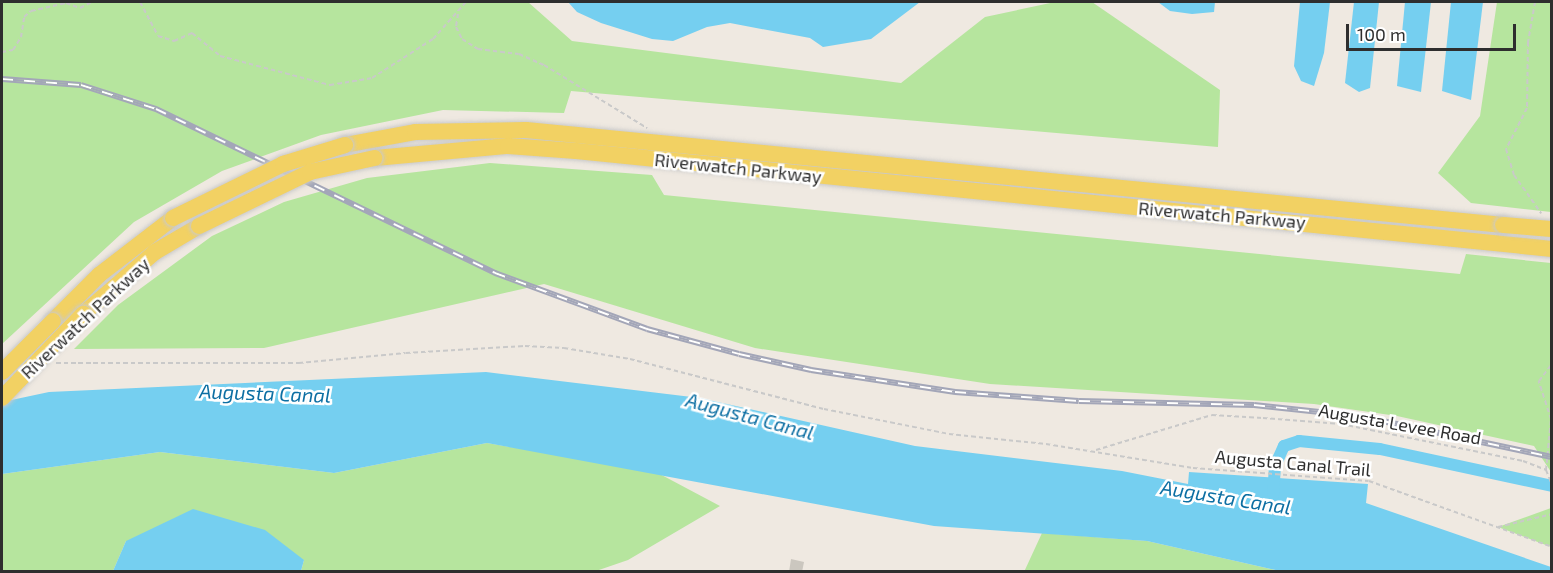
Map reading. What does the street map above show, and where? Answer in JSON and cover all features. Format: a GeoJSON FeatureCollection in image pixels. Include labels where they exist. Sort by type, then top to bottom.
{"type":"FeatureCollection","features":[{"type":"Feature","properties":{"kind":"main road","name":"Riverwatch Parkway"},"geometry":{"type":"LineString","coordinates":[[2,372],[99,275],[173,218],[283,164],[345,145],[415,132],[526,130],[1551,229]]}},
{"type":"Feature","properties":{"kind":"main road","name":"Riverwatch Parkway"},"geometry":{"type":"LineString","coordinates":[[2,398],[83,314],[155,252],[199,226],[310,172],[375,158],[496,147],[576,151],[1551,249]]}},
{"type":"Feature","properties":{"kind":"path"},"geometry":{"type":"LineString","coordinates":[[2,52],[13,50],[21,37],[24,17],[31,11],[66,3],[83,8],[92,2]]}},
{"type":"Feature","properties":{"kind":"path"},"geometry":{"type":"LineString","coordinates":[[140,2],[158,36],[174,42],[192,33],[220,56],[330,85],[372,78],[433,39],[458,14],[466,2]]}},
{"type":"Feature","properties":{"kind":"path"},"geometry":{"type":"LineString","coordinates":[[1535,2],[1528,42],[1527,108],[1518,130],[1506,149],[1514,175],[1542,215]]}},
{"type":"Feature","properties":{"kind":"path"},"geometry":{"type":"LineString","coordinates":[[458,14],[456,27],[462,39],[478,50],[519,54],[544,65],[612,109],[656,132]]}},
{"type":"Feature","properties":{"kind":"path","name":"Augusta Canal Trail"},"geometry":{"type":"LineString","coordinates":[[53,363],[298,363],[406,353],[525,346],[564,348],[630,359],[824,409],[949,434],[1093,451],[1194,468],[1369,481],[1551,547]]}},
{"type":"Feature","properties":{"kind":"path"},"geometry":{"type":"LineString","coordinates":[[1551,364],[1539,381],[1551,419],[1546,470],[1551,485]]}},
{"type":"Feature","properties":{"kind":"path","name":"Augusta Levee Road"},"geometry":{"type":"LineString","coordinates":[[1093,451],[1212,416],[1341,424],[1514,459],[1546,470]]}},
{"type":"Feature","properties":{"kind":"path"},"geometry":{"type":"LineString","coordinates":[[1498,526],[1551,514]]}},
{"type":"Feature","properties":{"kind":"green space"},"geometry":{"type":"Polygon","coordinates":[[[2,2],[528,2],[572,41],[901,83],[985,17],[1055,2],[1092,2],[1220,90],[1218,147],[571,91],[564,113],[443,110],[321,135],[222,171],[134,222],[2,344],[2,2]]]}},
{"type":"Feature","properties":{"kind":"green space"},"geometry":{"type":"Polygon","coordinates":[[[1497,2],[1551,2],[1551,212],[1471,203],[1438,173],[1480,116],[1497,2]]]}},
{"type":"Feature","properties":{"kind":"green space"},"geometry":{"type":"Polygon","coordinates":[[[490,163],[652,175],[664,195],[1460,274],[1466,254],[1551,263],[1551,472],[1534,446],[1397,416],[1314,404],[990,384],[755,348],[544,284],[264,348],[74,349],[118,305],[212,236],[284,202],[367,178],[490,163]]]}},
{"type":"Feature","properties":{"kind":"green space"},"geometry":{"type":"Polygon","coordinates":[[[487,443],[656,472],[720,506],[628,560],[596,571],[301,571],[304,560],[126,541],[113,571],[2,572],[2,474],[160,452],[334,473],[487,443]]]}},
{"type":"Feature","properties":{"kind":"green space"},"geometry":{"type":"Polygon","coordinates":[[[1551,508],[1551,547],[1498,527],[1551,508]]]}},
{"type":"Feature","properties":{"kind":"green space"},"geometry":{"type":"Polygon","coordinates":[[[1042,533],[1147,541],[1280,571],[1024,572],[1042,533]]]}},
{"type":"Feature","properties":{"kind":"water"},"geometry":{"type":"Polygon","coordinates":[[[568,2],[920,2],[871,39],[823,47],[810,38],[730,23],[707,27],[673,41],[652,39],[601,23],[577,12],[568,2]]]}},
{"type":"Feature","properties":{"kind":"water"},"geometry":{"type":"Polygon","coordinates":[[[1158,2],[1215,2],[1214,12],[1192,14],[1170,11],[1158,2]]]}},
{"type":"Feature","properties":{"kind":"water"},"geometry":{"type":"Polygon","coordinates":[[[1300,2],[1330,2],[1324,53],[1314,86],[1301,81],[1294,66],[1300,2]]]}},
{"type":"Feature","properties":{"kind":"water"},"geometry":{"type":"Polygon","coordinates":[[[1354,2],[1379,2],[1370,88],[1359,92],[1345,83],[1354,2]]]}},
{"type":"Feature","properties":{"kind":"water"},"geometry":{"type":"Polygon","coordinates":[[[1405,2],[1431,2],[1421,92],[1397,86],[1405,2]]]}},
{"type":"Feature","properties":{"kind":"water"},"geometry":{"type":"Polygon","coordinates":[[[1451,2],[1483,2],[1471,100],[1442,91],[1451,2]]]}},
{"type":"Feature","properties":{"kind":"water","name":"Augusta Canal"},"geometry":{"type":"Polygon","coordinates":[[[486,372],[700,398],[915,446],[1122,471],[1188,484],[1189,472],[1368,484],[1366,503],[1551,567],[1551,571],[1280,571],[1147,541],[934,526],[487,443],[334,473],[160,452],[2,474],[2,402],[49,392],[486,372]]]}},
{"type":"Feature","properties":{"kind":"water"},"geometry":{"type":"Polygon","coordinates":[[[193,509],[265,530],[304,560],[301,571],[113,571],[126,541],[193,509]]]}},
{"type":"Feature","properties":{"kind":"building"},"geometry":{"type":"Polygon","coordinates":[[[791,559],[804,562],[802,572],[789,572],[791,559]]]}},
{"type":"Feature","properties":{"kind":"waterway","name":"Augusta Canal"},"geometry":{"type":"LineString","coordinates":[[1273,495],[1275,466],[1284,446],[1299,441],[1380,449],[1552,486]]}},
{"type":"Feature","properties":{"kind":"railway"},"geometry":{"type":"LineString","coordinates":[[2,79],[81,85],[156,109],[495,273],[647,329],[739,354],[811,370],[955,392],[1079,401],[1254,405],[1359,416],[1552,457]]}}]}
